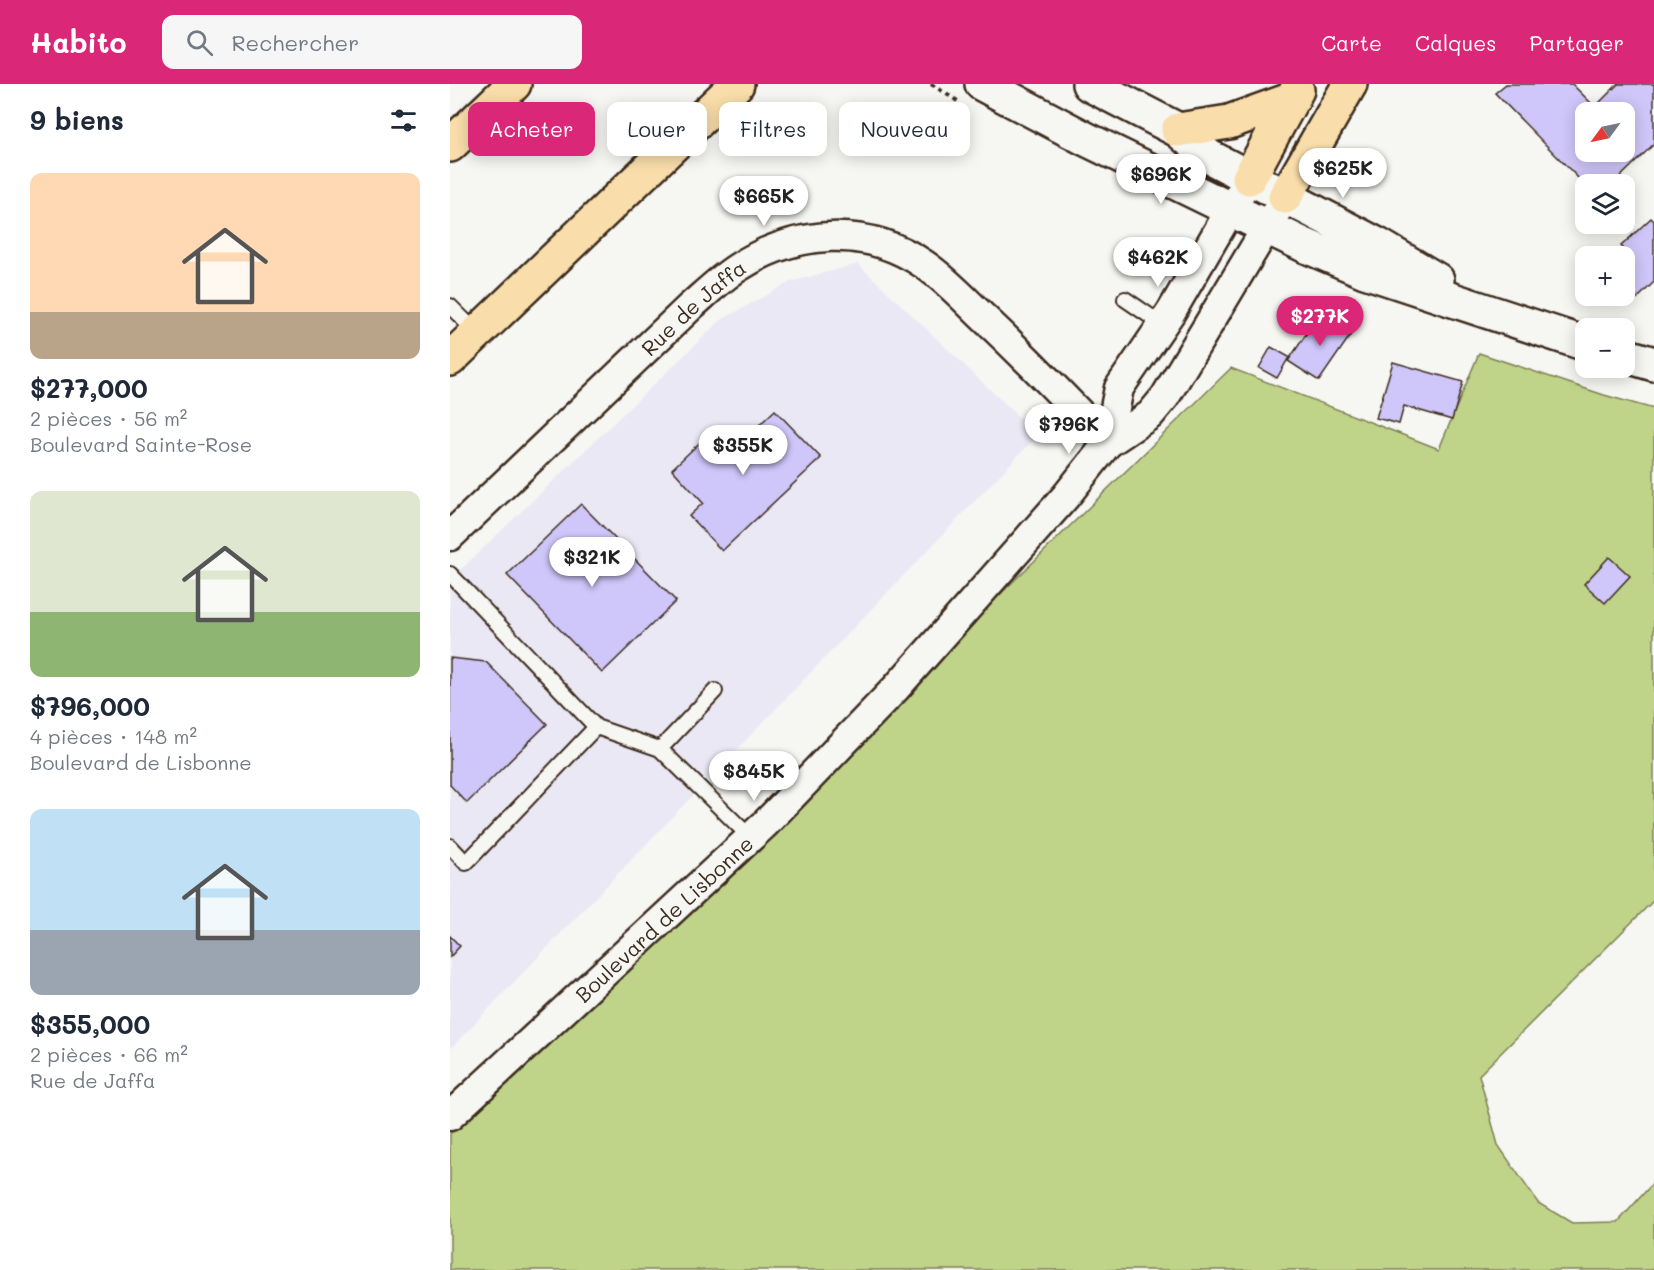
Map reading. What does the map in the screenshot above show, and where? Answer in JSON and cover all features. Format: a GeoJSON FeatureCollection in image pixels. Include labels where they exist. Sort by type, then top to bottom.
{"type":"FeatureCollection","features":[{"type":"Feature","properties":{"kind":"highway"},"geometry":{"type":"LineString","coordinates":[[450,145],[514,84]]}},
{"type":"Feature","properties":{"kind":"highway"},"geometry":{"type":"LineString","coordinates":[[450,359],[737,84]]}},
{"type":"Feature","properties":{"kind":"highway"},"geometry":{"type":"LineString","coordinates":[[1286,197],[1350,84]]}},
{"type":"Feature","properties":{"kind":"highway"},"geometry":{"type":"LineString","coordinates":[[1178,130],[1229,122],[1297,91]]}},
{"type":"Feature","properties":{"kind":"highway"},"geometry":{"type":"LineString","coordinates":[[1249,178],[1297,91]]}},
{"type":"Feature","properties":{"kind":"street"},"geometry":{"type":"LineString","coordinates":[[982,84],[1086,140],[1304,246],[1365,271],[1575,340]]}},
{"type":"Feature","properties":{"kind":"street"},"geometry":{"type":"LineString","coordinates":[[1089,84],[1178,130],[1208,156],[1378,245],[1494,312]]}},
{"type":"Feature","properties":{"kind":"street","name":"Boulevard de Lisbonne"},"geometry":{"type":"LineString","coordinates":[[1108,443],[1119,388],[1163,325],[1249,178]]}},
{"type":"Feature","properties":{"kind":"street","name":"Boulevard de Lisbonne"},"geometry":{"type":"LineString","coordinates":[[450,1116],[764,825],[896,688],[1066,496],[1108,443],[1150,416],[1159,405],[1286,197]]}},
{"type":"Feature","properties":{"kind":"street","name":"Rue de Jaffa"},"geometry":{"type":"LineString","coordinates":[[450,536],[691,306],[726,276],[764,253],[810,238],[845,236],[862,238],[896,249],[926,265],[995,329],[1108,443]]}},
{"type":"Feature","properties":{"kind":"street"},"geometry":{"type":"LineString","coordinates":[[1635,358],[1654,364]]}},
{"type":"Feature","properties":{"kind":"lane"},"geometry":{"type":"LineString","coordinates":[[1125,299],[1163,325]]}},
{"type":"Feature","properties":{"kind":"lane"},"geometry":{"type":"LineString","coordinates":[[450,306],[477,333]]}},
{"type":"Feature","properties":{"kind":"lane"},"geometry":{"type":"LineString","coordinates":[[450,574],[596,727],[660,749],[750,837]]}},
{"type":"Feature","properties":{"kind":"lane"},"geometry":{"type":"LineString","coordinates":[[660,749],[715,691]]}},
{"type":"Feature","properties":{"kind":"lane"},"geometry":{"type":"LineString","coordinates":[[450,846],[466,863],[596,727]]}},
{"type":"Feature","properties":{"kind":"shaded area"},"geometry":{"type":"Polygon","coordinates":[[[858,264],[1038,435],[450,1049],[450,580],[720,321],[790,282],[858,264]]]}},
{"type":"Feature","properties":{"kind":"green space"},"geometry":{"type":"Polygon","coordinates":[[[1479,353],[1604,395],[1654,409],[1654,900],[1479,1075],[1498,1145],[1538,1203],[1572,1223],[1618,1222],[1654,1182],[1654,1270],[450,1270],[450,1134],[1231,368],[1439,449],[1479,353]]]}},
{"type":"Feature","properties":{"kind":"building"},"geometry":{"type":"Polygon","coordinates":[[[1506,84],[1572,84],[1590,102],[1575,102],[1575,162],[1635,162],[1635,102],[1600,102],[1618,84],[1654,84],[1654,144],[1623,174],[1575,175],[1495,93],[1506,84]]]}},
{"type":"Feature","properties":{"kind":"building"},"geometry":{"type":"Polygon","coordinates":[[[1651,218],[1654,221],[1654,282],[1637,299],[1635,297],[1635,246],[1621,246],[1651,218]]]}},
{"type":"Feature","properties":{"kind":"building"},"geometry":{"type":"Polygon","coordinates":[[[1321,312],[1352,333],[1319,381],[1288,361],[1321,312]]]}},
{"type":"Feature","properties":{"kind":"building"},"geometry":{"type":"Polygon","coordinates":[[[1271,347],[1289,357],[1277,378],[1259,368],[1271,347]]]}},
{"type":"Feature","properties":{"kind":"building"},"geometry":{"type":"Polygon","coordinates":[[[1393,362],[1463,382],[1452,420],[1404,406],[1399,424],[1376,418],[1393,362]]]}},
{"type":"Feature","properties":{"kind":"building"},"geometry":{"type":"Polygon","coordinates":[[[775,410],[821,458],[722,551],[689,516],[703,503],[672,469],[716,427],[735,448],[775,410]]]}},
{"type":"Feature","properties":{"kind":"building"},"geometry":{"type":"Polygon","coordinates":[[[581,504],[676,601],[602,673],[507,575],[581,504]]]}},
{"type":"Feature","properties":{"kind":"building"},"geometry":{"type":"Polygon","coordinates":[[[1609,557],[1630,576],[1605,603],[1584,584],[1609,557]]]}},
{"type":"Feature","properties":{"kind":"building"},"geometry":{"type":"Polygon","coordinates":[[[450,658],[486,662],[547,724],[467,803],[450,785],[450,658]]]}},
{"type":"Feature","properties":{"kind":"building"},"geometry":{"type":"Polygon","coordinates":[[[450,936],[460,946],[450,957],[450,936]]]}}]}
